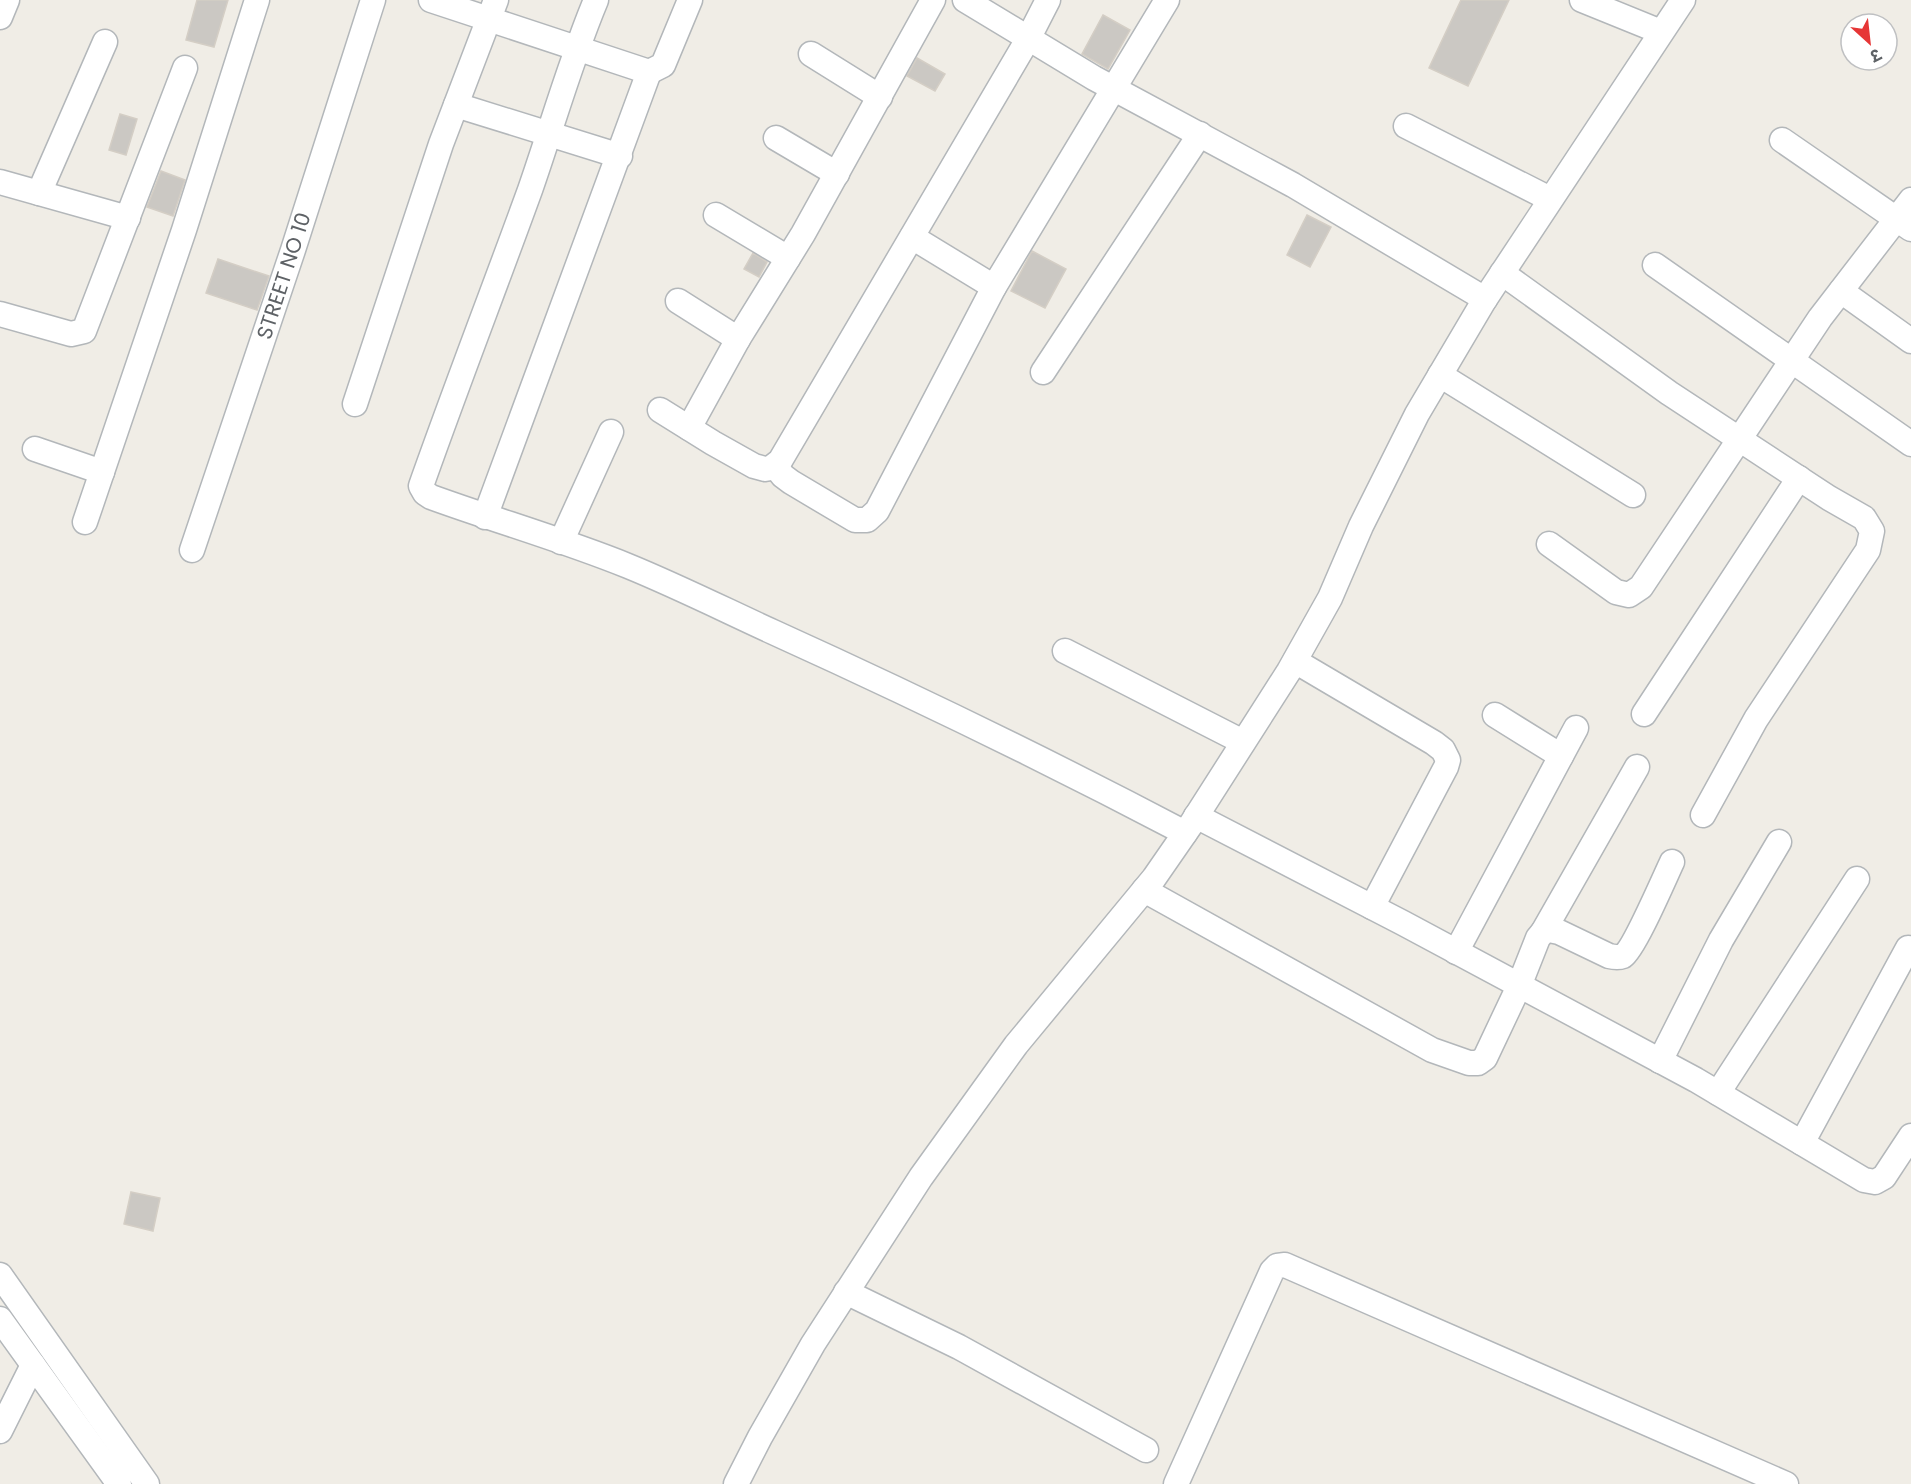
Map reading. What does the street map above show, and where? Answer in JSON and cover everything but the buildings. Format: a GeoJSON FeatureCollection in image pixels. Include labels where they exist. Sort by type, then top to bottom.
{"type":"FeatureCollection","features":[{"type":"Feature","properties":{"kind":"street"},"geometry":{"type":"LineString","coordinates":[[0,17],[7,0]]}},
{"type":"Feature","properties":{"kind":"street"},"geometry":{"type":"LineString","coordinates":[[85,522],[184,230],[257,0]]}},
{"type":"Feature","properties":{"kind":"street","name":"STREET NO 10"},"geometry":{"type":"LineString","coordinates":[[192,550],[293,250],[373,0]]}},
{"type":"Feature","properties":{"kind":"street"},"geometry":{"type":"LineString","coordinates":[[431,0],[492,10],[575,49],[650,72]]}},
{"type":"Feature","properties":{"kind":"street"},"geometry":{"type":"LineString","coordinates":[[596,0],[575,49],[527,198],[422,486],[424,493],[485,517],[631,567],[866,673],[1123,800],[1191,824],[1372,907],[1718,1093],[1864,1180],[1875,1182],[1884,1177],[1911,1136]]}},
{"type":"Feature","properties":{"kind":"street"},"geometry":{"type":"LineString","coordinates":[[485,517],[650,72],[663,65],[690,0]]}},
{"type":"Feature","properties":{"kind":"street"},"geometry":{"type":"LineString","coordinates":[[689,428],[738,339],[837,174],[933,0]]}},
{"type":"Feature","properties":{"kind":"street"},"geometry":{"type":"LineString","coordinates":[[965,0],[1114,88],[1303,191],[1485,299]]}},
{"type":"Feature","properties":{"kind":"street"},"geometry":{"type":"LineString","coordinates":[[660,410],[754,466],[765,469],[775,466],[780,461],[1028,39],[1048,0]]}},
{"type":"Feature","properties":{"kind":"street"},"geometry":{"type":"LineString","coordinates":[[775,466],[791,482],[855,520],[867,520],[877,511],[994,287],[1167,0]]}},
{"type":"Feature","properties":{"kind":"street"},"geometry":{"type":"LineString","coordinates":[[1582,0],[1661,32]]}},
{"type":"Feature","properties":{"kind":"street"},"geometry":{"type":"LineString","coordinates":[[736,1484],[813,1344],[921,1177],[1016,1045],[1144,890],[1191,824],[1244,742],[1295,661],[1330,598],[1361,526],[1417,414],[1440,375],[1485,299],[1683,0]]}},
{"type":"Feature","properties":{"kind":"street"},"geometry":{"type":"LineString","coordinates":[[355,404],[456,105],[492,10]]}},
{"type":"Feature","properties":{"kind":"street"},"geometry":{"type":"LineString","coordinates":[[39,193],[105,42]]}},
{"type":"Feature","properties":{"kind":"street"},"geometry":{"type":"LineString","coordinates":[[811,54],[880,97]]}},
{"type":"Feature","properties":{"kind":"street"},"geometry":{"type":"LineString","coordinates":[[0,314],[71,334],[84,331],[185,68]]}},
{"type":"Feature","properties":{"kind":"street"},"geometry":{"type":"LineString","coordinates":[[456,105],[620,156]]}},
{"type":"Feature","properties":{"kind":"street"},"geometry":{"type":"LineString","coordinates":[[1406,126],[1550,199]]}},
{"type":"Feature","properties":{"kind":"street"},"geometry":{"type":"LineString","coordinates":[[1043,372],[1200,134]]}},
{"type":"Feature","properties":{"kind":"street"},"geometry":{"type":"LineString","coordinates":[[776,138],[837,174]]}},
{"type":"Feature","properties":{"kind":"street"},"geometry":{"type":"LineString","coordinates":[[1549,544],[1616,592],[1629,595],[1637,592],[1841,291],[1906,216],[1782,140]]}},
{"type":"Feature","properties":{"kind":"street"},"geometry":{"type":"LineString","coordinates":[[0,182],[128,218]]}},
{"type":"Feature","properties":{"kind":"street"},"geometry":{"type":"LineString","coordinates":[[716,214],[788,258]]}},
{"type":"Feature","properties":{"kind":"street"},"geometry":{"type":"LineString","coordinates":[[912,237],[994,287]]}},
{"type":"Feature","properties":{"kind":"street"},"geometry":{"type":"LineString","coordinates":[[1655,265],[1911,444]]}},
{"type":"Feature","properties":{"kind":"street"},"geometry":{"type":"LineString","coordinates":[[1502,273],[1669,393],[1864,518],[1872,531],[1864,557],[1756,719],[1703,815]]}},
{"type":"Feature","properties":{"kind":"street"},"geometry":{"type":"LineString","coordinates":[[1841,291],[1911,341]]}},
{"type":"Feature","properties":{"kind":"street"},"geometry":{"type":"LineString","coordinates":[[678,301],[738,339]]}},
{"type":"Feature","properties":{"kind":"street"},"geometry":{"type":"LineString","coordinates":[[1440,375],[1633,495]]}},
{"type":"Feature","properties":{"kind":"street"},"geometry":{"type":"LineString","coordinates":[[561,542],[611,432]]}},
{"type":"Feature","properties":{"kind":"street"},"geometry":{"type":"LineString","coordinates":[[35,449],[102,472]]}},
{"type":"Feature","properties":{"kind":"street"},"geometry":{"type":"LineString","coordinates":[[1644,714],[1799,478]]}},
{"type":"Feature","properties":{"kind":"street"},"geometry":{"type":"LineString","coordinates":[[1065,651],[1244,742]]}},
{"type":"Feature","properties":{"kind":"street"},"geometry":{"type":"LineString","coordinates":[[1295,661],[1434,743],[1443,750],[1448,760],[1446,768],[1372,907]]}},
{"type":"Feature","properties":{"kind":"street"},"geometry":{"type":"LineString","coordinates":[[1495,715],[1561,756]]}},
{"type":"Feature","properties":{"kind":"street"},"geometry":{"type":"LineString","coordinates":[[1456,952],[1576,728]]}},
{"type":"Feature","properties":{"kind":"street"},"geometry":{"type":"LineString","coordinates":[[1144,890],[1432,1050],[1469,1064],[1478,1063],[1490,1052],[1534,945],[1637,767]]}},
{"type":"Feature","properties":{"kind":"street"},"geometry":{"type":"LineString","coordinates":[[1660,1061],[1721,940],[1779,842]]}},
{"type":"Feature","properties":{"kind":"street"},"geometry":{"type":"LineString","coordinates":[[1543,932],[1549,930],[1558,932],[1609,956],[1616,958],[1623,956],[1634,940],[1672,862]]}},
{"type":"Feature","properties":{"kind":"street"},"geometry":{"type":"LineString","coordinates":[[1718,1093],[1857,879]]}},
{"type":"Feature","properties":{"kind":"street"},"geometry":{"type":"LineString","coordinates":[[1802,1143],[1908,948]]}},
{"type":"Feature","properties":{"kind":"street"},"geometry":{"type":"LineString","coordinates":[[1176,1484],[1272,1271],[1277,1266],[1285,1265],[1786,1484]]}},
{"type":"Feature","properties":{"kind":"street"},"geometry":{"type":"LineString","coordinates":[[0,1275],[147,1484]]}},
{"type":"Feature","properties":{"kind":"street"},"geometry":{"type":"LineString","coordinates":[[846,1292],[959,1347],[1146,1450]]}},
{"type":"Feature","properties":{"kind":"street"},"geometry":{"type":"LineString","coordinates":[[0,1320],[119,1484]]}},
{"type":"Feature","properties":{"kind":"street"},"geometry":{"type":"LineString","coordinates":[[1,1428],[33,1365]]}}]}
